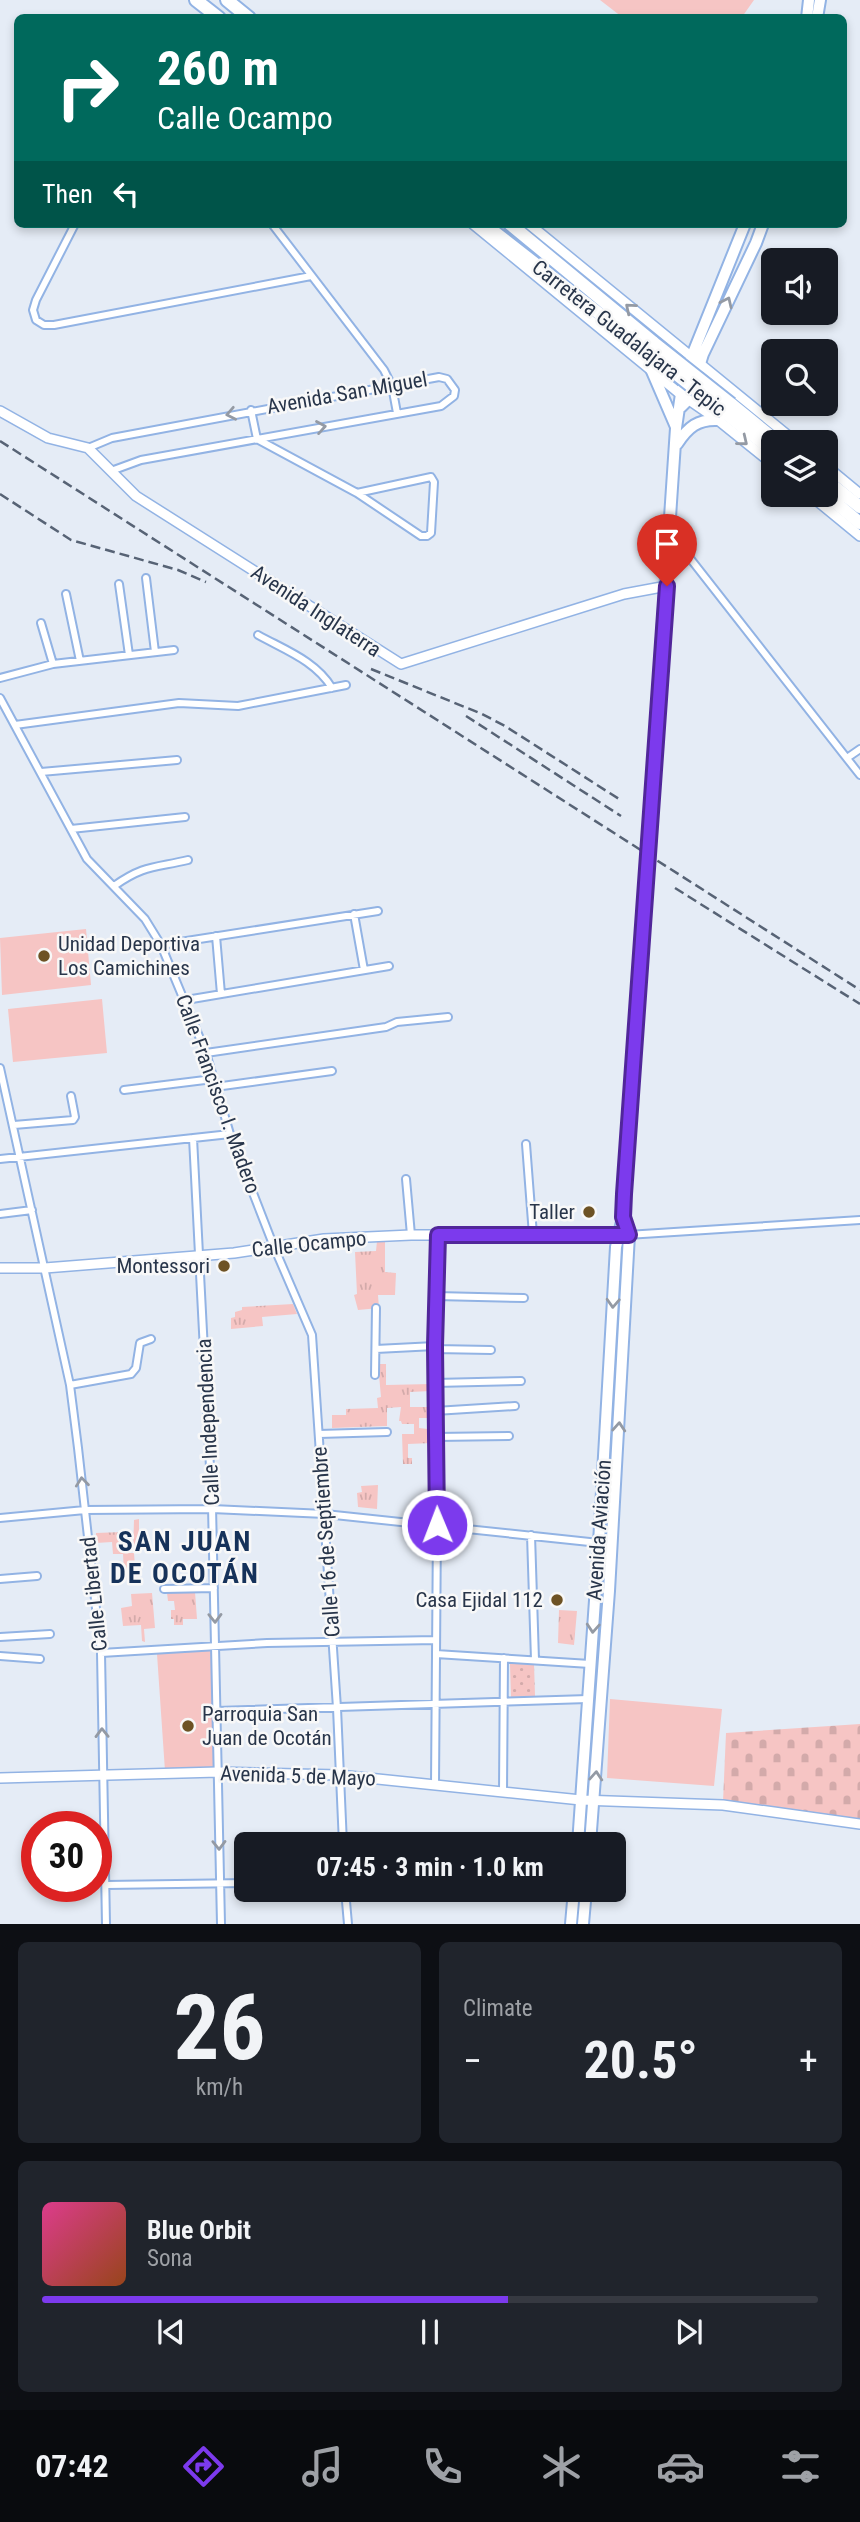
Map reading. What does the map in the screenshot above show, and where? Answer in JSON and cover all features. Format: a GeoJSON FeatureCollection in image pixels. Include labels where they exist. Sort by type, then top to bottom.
{"type":"FeatureCollection","features":[{"type":"Feature","properties":{"kind":"highway"},"geometry":{"type":"LineString","coordinates":[[196,0],[214,14]]}},
{"type":"Feature","properties":{"kind":"highway"},"geometry":{"type":"LineString","coordinates":[[227,0],[244,14]]}},
{"type":"Feature","properties":{"kind":"highway"},"geometry":{"type":"LineString","coordinates":[[235,0],[246,14]]}},
{"type":"Feature","properties":{"kind":"highway","name":"Carretera Guadalajara - Tepic"},"geometry":{"type":"LineString","coordinates":[[490,228],[761,431]]}},
{"type":"Feature","properties":{"kind":"highway","name":"Carretera Guadalajara - Tepic"},"geometry":{"type":"LineString","coordinates":[[515,228],[650,347]]}},
{"type":"Feature","properties":{"kind":"highway","name":"Carretera Guadalajara - Tepic"},"geometry":{"type":"LineString","coordinates":[[728,408],[761,440]]}},
{"type":"Feature","properties":{"kind":"highway"},"geometry":{"type":"LineString","coordinates":[[838,490],[860,508]]}},
{"type":"Feature","properties":{"kind":"highway"},"geometry":{"type":"LineString","coordinates":[[838,505],[860,523]]}},
{"type":"Feature","properties":{"kind":"main road"},"geometry":{"type":"LineString","coordinates":[[478,228],[651,369],[683,400],[728,408],[771,430]]}},
{"type":"Feature","properties":{"kind":"main road"},"geometry":{"type":"LineString","coordinates":[[534,228],[695,361],[761,449]]}},
{"type":"Feature","properties":{"kind":"main road"},"geometry":{"type":"LineString","coordinates":[[695,361],[744,228]]}},
{"type":"Feature","properties":{"kind":"main road"},"geometry":{"type":"LineString","coordinates":[[695,361],[761,228]]}},
{"type":"Feature","properties":{"kind":"main road"},"geometry":{"type":"LineString","coordinates":[[632,354],[643,358],[654,353],[658,344],[655,329]]}},
{"type":"Feature","properties":{"kind":"main road","name":"Avenida Aviación"},"geometry":{"type":"LineString","coordinates":[[591,1832],[620,1414],[623,1217],[648,823],[667,586],[676,428],[695,361]]}},
{"type":"Feature","properties":{"kind":"main road"},"geometry":{"type":"LineString","coordinates":[[651,369],[676,428]]}},
{"type":"Feature","properties":{"kind":"main road"},"geometry":{"type":"LineString","coordinates":[[676,447],[693,425],[728,408]]}},
{"type":"Feature","properties":{"kind":"main road"},"geometry":{"type":"LineString","coordinates":[[0,411],[48,438],[88,448]]}},
{"type":"Feature","properties":{"kind":"main road","name":"Avenida Inglaterra"},"geometry":{"type":"LineString","coordinates":[[88,448],[136,496],[401,664],[624,594],[667,586]]}},
{"type":"Feature","properties":{"kind":"main road"},"geometry":{"type":"LineString","coordinates":[[838,476],[860,494]]}},
{"type":"Feature","properties":{"kind":"main road"},"geometry":{"type":"LineString","coordinates":[[825,507],[860,536]]}},
{"type":"Feature","properties":{"kind":"main road","name":"Calle Ocampo"},"geometry":{"type":"LineString","coordinates":[[0,1268],[45,1268],[199,1256],[324,1239],[411,1235],[623,1235]]}},
{"type":"Feature","properties":{"kind":"main road","name":"Avenida Aviación"},"geometry":{"type":"LineString","coordinates":[[579,1832],[623,1235]]}},
{"type":"Feature","properties":{"kind":"main road","name":"Avenida 5 de Mayo"},"geometry":{"type":"LineString","coordinates":[[0,1778],[218,1772],[339,1775],[581,1800],[723,1805],[860,1824]]}},
{"type":"Feature","properties":{"kind":"main road"},"geometry":{"type":"LineString","coordinates":[[571,1923],[573,1902]]}},
{"type":"Feature","properties":{"kind":"main road"},"geometry":{"type":"LineString","coordinates":[[583,1923],[585,1902]]}},
{"type":"Feature","properties":{"kind":"street"},"geometry":{"type":"LineString","coordinates":[[73,228],[33,310],[36,320],[44,325],[311,276]]}},
{"type":"Feature","properties":{"kind":"street"},"geometry":{"type":"LineString","coordinates":[[275,228],[384,370],[392,386],[397,413]]}},
{"type":"Feature","properties":{"kind":"street","name":"Avenida San Miguel"},"geometry":{"type":"LineString","coordinates":[[88,448],[112,438],[439,377],[447,379],[455,390],[454,396],[448,402],[141,460],[111,471]]}},
{"type":"Feature","properties":{"kind":"street"},"geometry":{"type":"LineString","coordinates":[[251,410],[257,439],[357,493],[421,536],[431,533],[434,482],[431,477],[357,493]]}},
{"type":"Feature","properties":{"kind":"street"},"geometry":{"type":"LineString","coordinates":[[670,533],[860,775]]}},
{"type":"Feature","properties":{"kind":"street"},"geometry":{"type":"LineString","coordinates":[[146,578],[155,652]]}},
{"type":"Feature","properties":{"kind":"street"},"geometry":{"type":"LineString","coordinates":[[119,584],[129,655]]}},
{"type":"Feature","properties":{"kind":"street"},"geometry":{"type":"LineString","coordinates":[[66,594],[80,661]]}},
{"type":"Feature","properties":{"kind":"street"},"geometry":{"type":"LineString","coordinates":[[41,623],[52,664]]}},
{"type":"Feature","properties":{"kind":"street"},"geometry":{"type":"LineString","coordinates":[[258,635],[316,667],[324,674],[332,688]]}},
{"type":"Feature","properties":{"kind":"street"},"geometry":{"type":"LineString","coordinates":[[0,678],[52,664],[174,650]]}},
{"type":"Feature","properties":{"kind":"street"},"geometry":{"type":"LineString","coordinates":[[15,725],[179,703],[239,706],[346,685]]}},
{"type":"Feature","properties":{"kind":"street","name":"Calle Francisco I. Madero"},"geometry":{"type":"LineString","coordinates":[[0,698],[87,859],[145,919],[162,945],[206,1053],[230,1134],[274,1247]]}},
{"type":"Feature","properties":{"kind":"street"},"geometry":{"type":"LineString","coordinates":[[847,758],[860,749]]}},
{"type":"Feature","properties":{"kind":"street"},"geometry":{"type":"LineString","coordinates":[[41,772],[177,760]]}},
{"type":"Feature","properties":{"kind":"street"},"geometry":{"type":"LineString","coordinates":[[71,829],[185,817]]}},
{"type":"Feature","properties":{"kind":"street"},"geometry":{"type":"LineString","coordinates":[[114,886],[134,872],[188,860]]}},
{"type":"Feature","properties":{"kind":"street"},"geometry":{"type":"LineString","coordinates":[[162,945],[378,911]]}},
{"type":"Feature","properties":{"kind":"street"},"geometry":{"type":"LineString","coordinates":[[354,914],[364,971]]}},
{"type":"Feature","properties":{"kind":"street"},"geometry":{"type":"LineString","coordinates":[[216,936],[222,994]]}},
{"type":"Feature","properties":{"kind":"street"},"geometry":{"type":"LineString","coordinates":[[186,1000],[389,966]]}},
{"type":"Feature","properties":{"kind":"street"},"geometry":{"type":"LineString","coordinates":[[206,1053],[386,1027],[397,1022],[448,1017]]}},
{"type":"Feature","properties":{"kind":"street","name":"Calle Libertad"},"geometry":{"type":"LineString","coordinates":[[0,1069],[70,1385],[101,1653],[103,1811]]}},
{"type":"Feature","properties":{"kind":"street"},"geometry":{"type":"LineString","coordinates":[[124,1090],[332,1071]]}},
{"type":"Feature","properties":{"kind":"street"},"geometry":{"type":"LineString","coordinates":[[14,1125],[69,1121],[75,1117],[71,1096]]}},
{"type":"Feature","properties":{"kind":"street"},"geometry":{"type":"LineString","coordinates":[[0,1159],[230,1134]]}},
{"type":"Feature","properties":{"kind":"street","name":"Calle Independencia"},"geometry":{"type":"LineString","coordinates":[[193,1138],[212,1509],[221,1923]]}},
{"type":"Feature","properties":{"kind":"street"},"geometry":{"type":"LineString","coordinates":[[526,1144],[533,1235]]}},
{"type":"Feature","properties":{"kind":"street"},"geometry":{"type":"LineString","coordinates":[[406,1179],[411,1235]]}},
{"type":"Feature","properties":{"kind":"street"},"geometry":{"type":"LineString","coordinates":[[0,1214],[32,1210]]}},
{"type":"Feature","properties":{"kind":"street"},"geometry":{"type":"LineString","coordinates":[[623,1235],[860,1220]]}},
{"type":"Feature","properties":{"kind":"street"},"geometry":{"type":"LineString","coordinates":[[435,1785],[435,1348],[438,1235]]}},
{"type":"Feature","properties":{"kind":"street","name":"Calle 16 de Septiembre"},"geometry":{"type":"LineString","coordinates":[[274,1247],[312,1335],[337,1707],[341,1832]]}},
{"type":"Feature","properties":{"kind":"street"},"geometry":{"type":"LineString","coordinates":[[436,1296],[524,1298]]}},
{"type":"Feature","properties":{"kind":"street"},"geometry":{"type":"LineString","coordinates":[[375,1375],[376,1308]]}},
{"type":"Feature","properties":{"kind":"street"},"geometry":{"type":"LineString","coordinates":[[70,1385],[131,1374],[136,1368],[140,1343],[151,1339]]}},
{"type":"Feature","properties":{"kind":"street"},"geometry":{"type":"LineString","coordinates":[[376,1349],[491,1350]]}},
{"type":"Feature","properties":{"kind":"street"},"geometry":{"type":"LineString","coordinates":[[435,1383],[521,1381]]}},
{"type":"Feature","properties":{"kind":"street"},"geometry":{"type":"LineString","coordinates":[[435,1411],[515,1406]]}},
{"type":"Feature","properties":{"kind":"street"},"geometry":{"type":"LineString","coordinates":[[319,1434],[387,1432]]}},
{"type":"Feature","properties":{"kind":"street"},"geometry":{"type":"LineString","coordinates":[[436,1437],[509,1436]]}},
{"type":"Feature","properties":{"kind":"street"},"geometry":{"type":"LineString","coordinates":[[0,1518],[85,1510],[212,1509],[325,1514],[599,1543]]}},
{"type":"Feature","properties":{"kind":"street"},"geometry":{"type":"LineString","coordinates":[[531,1535],[535,1660]]}},
{"type":"Feature","properties":{"kind":"street"},"geometry":{"type":"LineString","coordinates":[[0,1578],[37,1576]]}},
{"type":"Feature","properties":{"kind":"street"},"geometry":{"type":"LineString","coordinates":[[164,1589],[214,1588]]}},
{"type":"Feature","properties":{"kind":"street"},"geometry":{"type":"LineString","coordinates":[[0,1637],[50,1634]]}},
{"type":"Feature","properties":{"kind":"street"},"geometry":{"type":"LineString","coordinates":[[101,1653],[332,1641],[436,1640]]}},
{"type":"Feature","properties":{"kind":"street"},"geometry":{"type":"LineString","coordinates":[[436,1654],[590,1664]]}},
{"type":"Feature","properties":{"kind":"street"},"geometry":{"type":"LineString","coordinates":[[0,1656],[40,1658]]}},
{"type":"Feature","properties":{"kind":"street"},"geometry":{"type":"LineString","coordinates":[[503,1792],[504,1658]]}},
{"type":"Feature","properties":{"kind":"street"},"geometry":{"type":"LineString","coordinates":[[217,1711],[588,1699]]}},
{"type":"Feature","properties":{"kind":"street"},"geometry":{"type":"LineString","coordinates":[[112,1885],[234,1883]]}},
{"type":"Feature","properties":{"kind":"street","name":"Calle Libertad"},"geometry":{"type":"LineString","coordinates":[[106,1902],[106,1923]]}},
{"type":"Feature","properties":{"kind":"street"},"geometry":{"type":"LineString","coordinates":[[346,1902],[348,1923]]}},
{"type":"Feature","properties":{"kind":"green space"},"geometry":{"type":"Polygon","coordinates":[[[600,0],[754,0],[744,14],[618,14],[600,0]]]}},
{"type":"Feature","properties":{"kind":"green space","name":"Unidad Deportiva Los Camichines"},"geometry":{"type":"Polygon","coordinates":[[[86,929],[91,985],[2,995],[0,938],[86,929]]]}},
{"type":"Feature","properties":{"kind":"green space"},"geometry":{"type":"Polygon","coordinates":[[[102,999],[107,1053],[13,1062],[8,1009],[102,999]]]}},
{"type":"Feature","properties":{"kind":"green space"},"geometry":{"type":"Polygon","coordinates":[[[385,1240],[385,1272],[396,1273],[395,1295],[378,1295],[379,1308],[358,1310],[354,1295],[357,1294],[355,1252],[376,1251],[377,1241],[385,1240]]]}},
{"type":"Feature","properties":{"kind":"green space"},"geometry":{"type":"Polygon","coordinates":[[[293,1304],[297,1314],[262,1317],[263,1326],[231,1329],[231,1318],[235,1317],[235,1312],[242,1310],[242,1307],[293,1304]]]}},
{"type":"Feature","properties":{"kind":"green space"},"geometry":{"type":"Polygon","coordinates":[[[378,1364],[386,1364],[386,1385],[431,1384],[431,1391],[410,1392],[410,1407],[431,1407],[431,1418],[419,1418],[419,1428],[428,1429],[431,1425],[432,1443],[408,1444],[408,1458],[412,1458],[412,1464],[403,1464],[402,1434],[414,1434],[414,1424],[402,1424],[399,1421],[401,1407],[387,1408],[387,1426],[332,1428],[332,1415],[346,1415],[346,1409],[378,1408],[377,1398],[381,1397],[378,1364]]]}},
{"type":"Feature","properties":{"kind":"green space"},"geometry":{"type":"Polygon","coordinates":[[[378,1485],[377,1509],[358,1507],[357,1493],[362,1492],[361,1486],[378,1485]]]}},
{"type":"Feature","properties":{"kind":"green space"},"geometry":{"type":"Polygon","coordinates":[[[139,1519],[139,1552],[134,1553],[136,1580],[127,1580],[123,1554],[113,1554],[112,1542],[96,1543],[96,1533],[122,1532],[123,1553],[133,1553],[134,1520],[139,1519]]]}},
{"type":"Feature","properties":{"kind":"green space"},"geometry":{"type":"Polygon","coordinates":[[[195,1592],[197,1619],[183,1619],[183,1625],[174,1625],[171,1610],[175,1610],[174,1601],[168,1601],[167,1593],[195,1592]]]}},
{"type":"Feature","properties":{"kind":"green space"},"geometry":{"type":"Polygon","coordinates":[[[152,1593],[155,1628],[144,1629],[145,1642],[142,1641],[141,1625],[123,1626],[121,1608],[132,1606],[131,1594],[152,1593]]]}},
{"type":"Feature","properties":{"kind":"green space"},"geometry":{"type":"Polygon","coordinates":[[[559,1610],[577,1611],[574,1645],[558,1643],[559,1610]]]}},
{"type":"Feature","properties":{"kind":"green space"},"geometry":{"type":"Polygon","coordinates":[[[214,1650],[215,1770],[165,1771],[157,1654],[214,1650]]]}},
{"type":"Feature","properties":{"kind":"green space"},"geometry":{"type":"Polygon","coordinates":[[[510,1664],[534,1664],[535,1696],[511,1697],[510,1664]]]}},
{"type":"Feature","properties":{"kind":"green space"},"geometry":{"type":"Polygon","coordinates":[[[610,1699],[722,1709],[714,1786],[607,1778],[610,1699]]]}},
{"type":"Feature","properties":{"kind":"green space"},"geometry":{"type":"Polygon","coordinates":[[[860,1724],[860,1821],[723,1802],[726,1733],[860,1724]]]}},
{"type":"Feature","properties":{"kind":"railway"},"geometry":{"type":"LineString","coordinates":[[0,441],[860,990]]}},
{"type":"Feature","properties":{"kind":"railway"},"geometry":{"type":"LineString","coordinates":[[0,494],[71,540],[178,570],[206,582]]}},
{"type":"Feature","properties":{"kind":"railway"},"geometry":{"type":"LineString","coordinates":[[371,669],[505,726],[619,799]]}},
{"type":"Feature","properties":{"kind":"railway"},"geometry":{"type":"LineString","coordinates":[[466,716],[621,816]]}},
{"type":"Feature","properties":{"kind":"railway"},"geometry":{"type":"LineString","coordinates":[[675,888],[860,1004]]}},
{"type":"Feature","properties":{"kind":"place","name":"Unidad Deportiva Los Camichines"},"geometry":{"type":"Point","coordinates":[44,956]}},
{"type":"Feature","properties":{"kind":"place","name":"Taller"},"geometry":{"type":"Point","coordinates":[589,1212]}},
{"type":"Feature","properties":{"kind":"place","name":"Montessori"},"geometry":{"type":"Point","coordinates":[224,1266]}},
{"type":"Feature","properties":{"kind":"place","name":"Casa Ejidal 112"},"geometry":{"type":"Point","coordinates":[557,1600]}},
{"type":"Feature","properties":{"kind":"place","name":"Parroquia San Juan de Ocotán"},"geometry":{"type":"Point","coordinates":[188,1726]}},
{"type":"Feature","properties":{"kind":"district","name":"SAN JUAN DE OCOTÁN"},"geometry":{"type":"Point","coordinates":[185,1557]}},
{"type":"Feature","properties":{"kind":"route"},"geometry":{"type":"LineString","coordinates":[[437,1525],[435,1346],[438,1235],[629,1235],[623,1217],[624,1194],[648,823],[667,586]]}}]}
